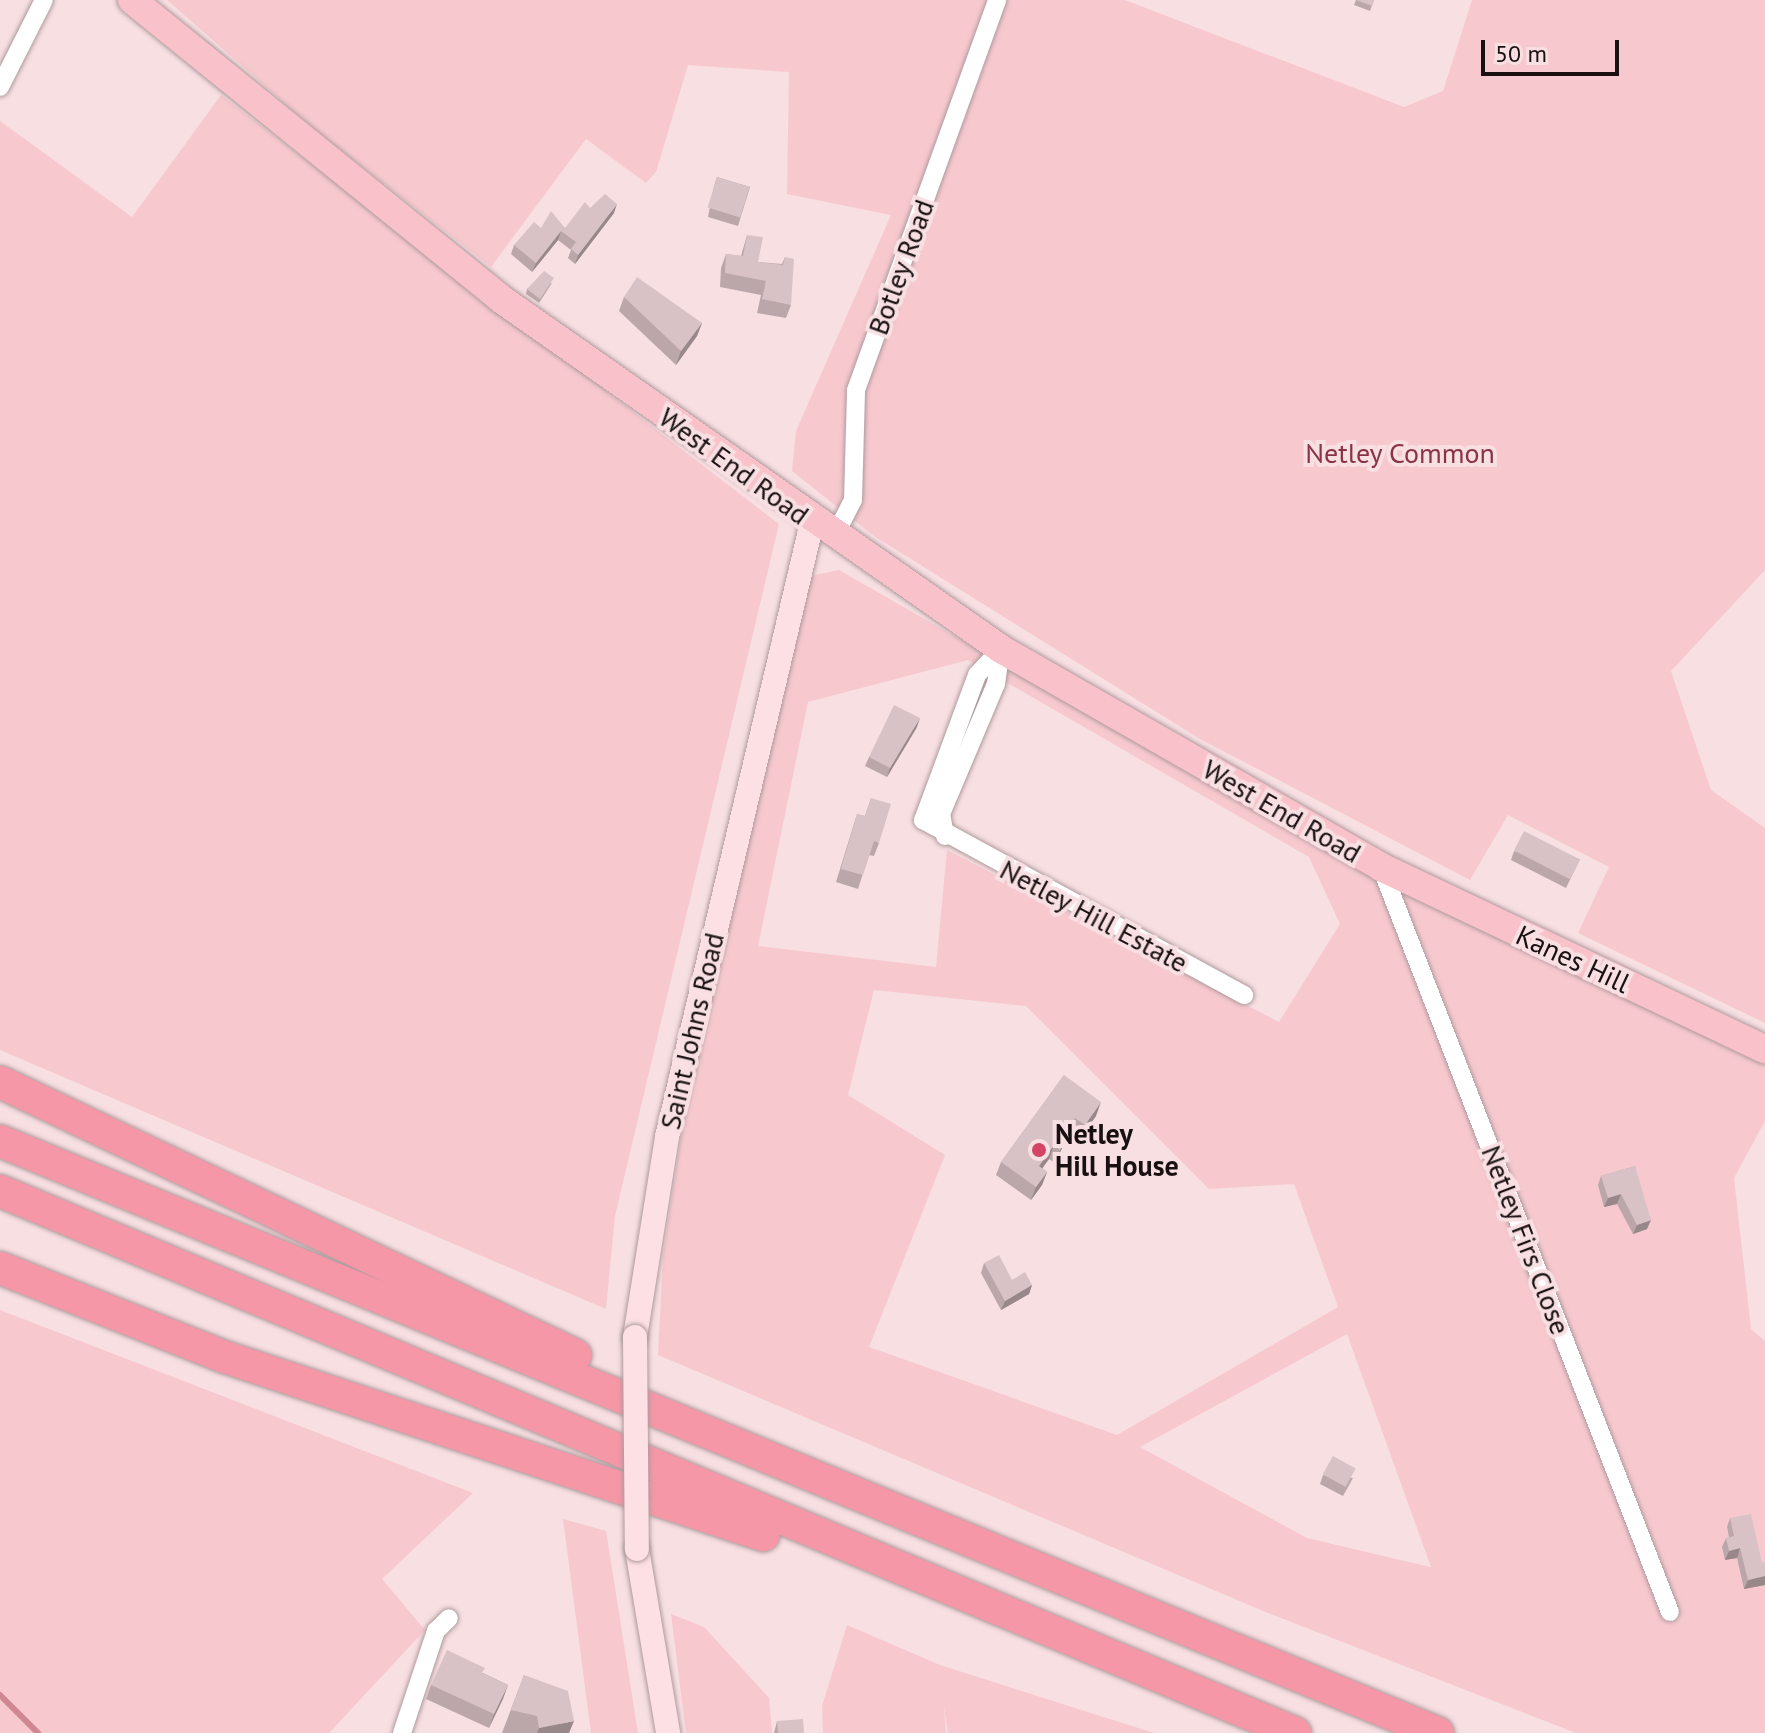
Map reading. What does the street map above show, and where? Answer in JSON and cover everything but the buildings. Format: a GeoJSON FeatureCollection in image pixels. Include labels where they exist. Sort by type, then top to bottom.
{"type":"FeatureCollection","features":[{"type":"Feature","properties":{"kind":"highway"},"geometry":{"type":"LineString","coordinates":[[0,1082],[907,1513]]}},
{"type":"Feature","properties":{"kind":"highway"},"geometry":{"type":"LineString","coordinates":[[0,1141],[1438,1733]]}},
{"type":"Feature","properties":{"kind":"highway"},"geometry":{"type":"LineString","coordinates":[[0,1191],[982,1607],[1295,1733]]}},
{"type":"Feature","properties":{"kind":"highway"},"geometry":{"type":"LineString","coordinates":[[0,1268],[225,1357],[982,1607]]}},
{"type":"Feature","properties":{"kind":"main road","name":"West End Road"},"geometry":{"type":"LineString","coordinates":[[132,0],[501,299],[823,530],[1001,649],[1381,867]]}},
{"type":"Feature","properties":{"kind":"main road","name":"Saint Johns Road"},"geometry":{"type":"LineString","coordinates":[[668,1733],[637,1549],[635,1337],[667,1137],[823,530]]}},
{"type":"Feature","properties":{"kind":"main road","name":"Kanes Hill"},"geometry":{"type":"LineString","coordinates":[[1381,867],[1765,1049]]}},
{"type":"Feature","properties":{"kind":"street"},"geometry":{"type":"LineString","coordinates":[[0,87],[44,0]]}},
{"type":"Feature","properties":{"kind":"street","name":"Botley Road"},"geometry":{"type":"LineString","coordinates":[[823,530],[853,500],[856,390],[997,0]]}},
{"type":"Feature","properties":{"kind":"street","name":"Netley Hill Estate"},"geometry":{"type":"LineString","coordinates":[[1001,649],[996,684],[941,814],[945,836],[1244,995]]}},
{"type":"Feature","properties":{"kind":"street","name":"Netley Firs Close"},"geometry":{"type":"LineString","coordinates":[[1381,867],[1670,1612]]}},
{"type":"Feature","properties":{"kind":"street"},"geometry":{"type":"LineString","coordinates":[[408,1731],[436,1631],[449,1618]]}},
{"type":"Feature","properties":{"kind":"green space","name":"Netley Common"},"geometry":{"type":"Polygon","coordinates":[[[167,0],[1125,0],[1404,107],[1443,91],[1472,0],[1765,0],[1765,570],[1671,671],[1711,790],[1765,828],[1765,1023],[1578,933],[1609,867],[1508,815],[1470,880],[1200,739],[874,536],[792,471],[796,431],[891,215],[787,194],[789,72],[688,65],[656,172],[646,183],[586,139],[491,267],[314,129],[167,0]]]}},
{"type":"Feature","properties":{"kind":"green space"},"geometry":{"type":"Polygon","coordinates":[[[221,95],[779,524],[615,1216],[606,1309],[0,1050],[0,121],[132,217],[221,95]]]}},
{"type":"Feature","properties":{"kind":"green space"},"geometry":{"type":"Polygon","coordinates":[[[839,570],[1330,851],[1765,1060],[1765,1121],[1734,1178],[1751,1329],[1765,1341],[1765,1733],[1576,1733],[1268,1613],[658,1355],[663,1255],[684,1119],[811,576],[839,570]],[[968,660],[808,702],[758,946],[936,967],[947,850],[1279,1022],[1340,924],[1309,857],[968,660]],[[874,990],[848,1095],[945,1155],[869,1347],[1117,1435],[1338,1307],[1294,1184],[1209,1189],[1026,1006],[874,990]],[[1347,1334],[1140,1447],[1307,1538],[1431,1567],[1347,1334]]]}},
{"type":"Feature","properties":{"kind":"green space"},"geometry":{"type":"Polygon","coordinates":[[[0,1310],[473,1493],[382,1579],[425,1630],[329,1733],[0,1733],[0,1310]]]}},
{"type":"Feature","properties":{"kind":"green space"},"geometry":{"type":"Polygon","coordinates":[[[563,1519],[606,1531],[638,1733],[591,1733],[563,1519]]]}},
{"type":"Feature","properties":{"kind":"green space"},"geometry":{"type":"Polygon","coordinates":[[[671,1614],[704,1627],[769,1698],[772,1733],[686,1733],[671,1614]]]}},
{"type":"Feature","properties":{"kind":"green space"},"geometry":{"type":"Polygon","coordinates":[[[847,1625],[940,1665],[1154,1733],[948,1733],[944,1707],[946,1733],[823,1733],[822,1706],[847,1625]]]}},
{"type":"Feature","properties":{"kind":"waterway"},"geometry":{"type":"LineString","coordinates":[[0,1695],[38,1733]]}},
{"type":"Feature","properties":{"kind":"place","name":"Netley Hill House"},"geometry":{"type":"Point","coordinates":[1039,1150]}}]}
